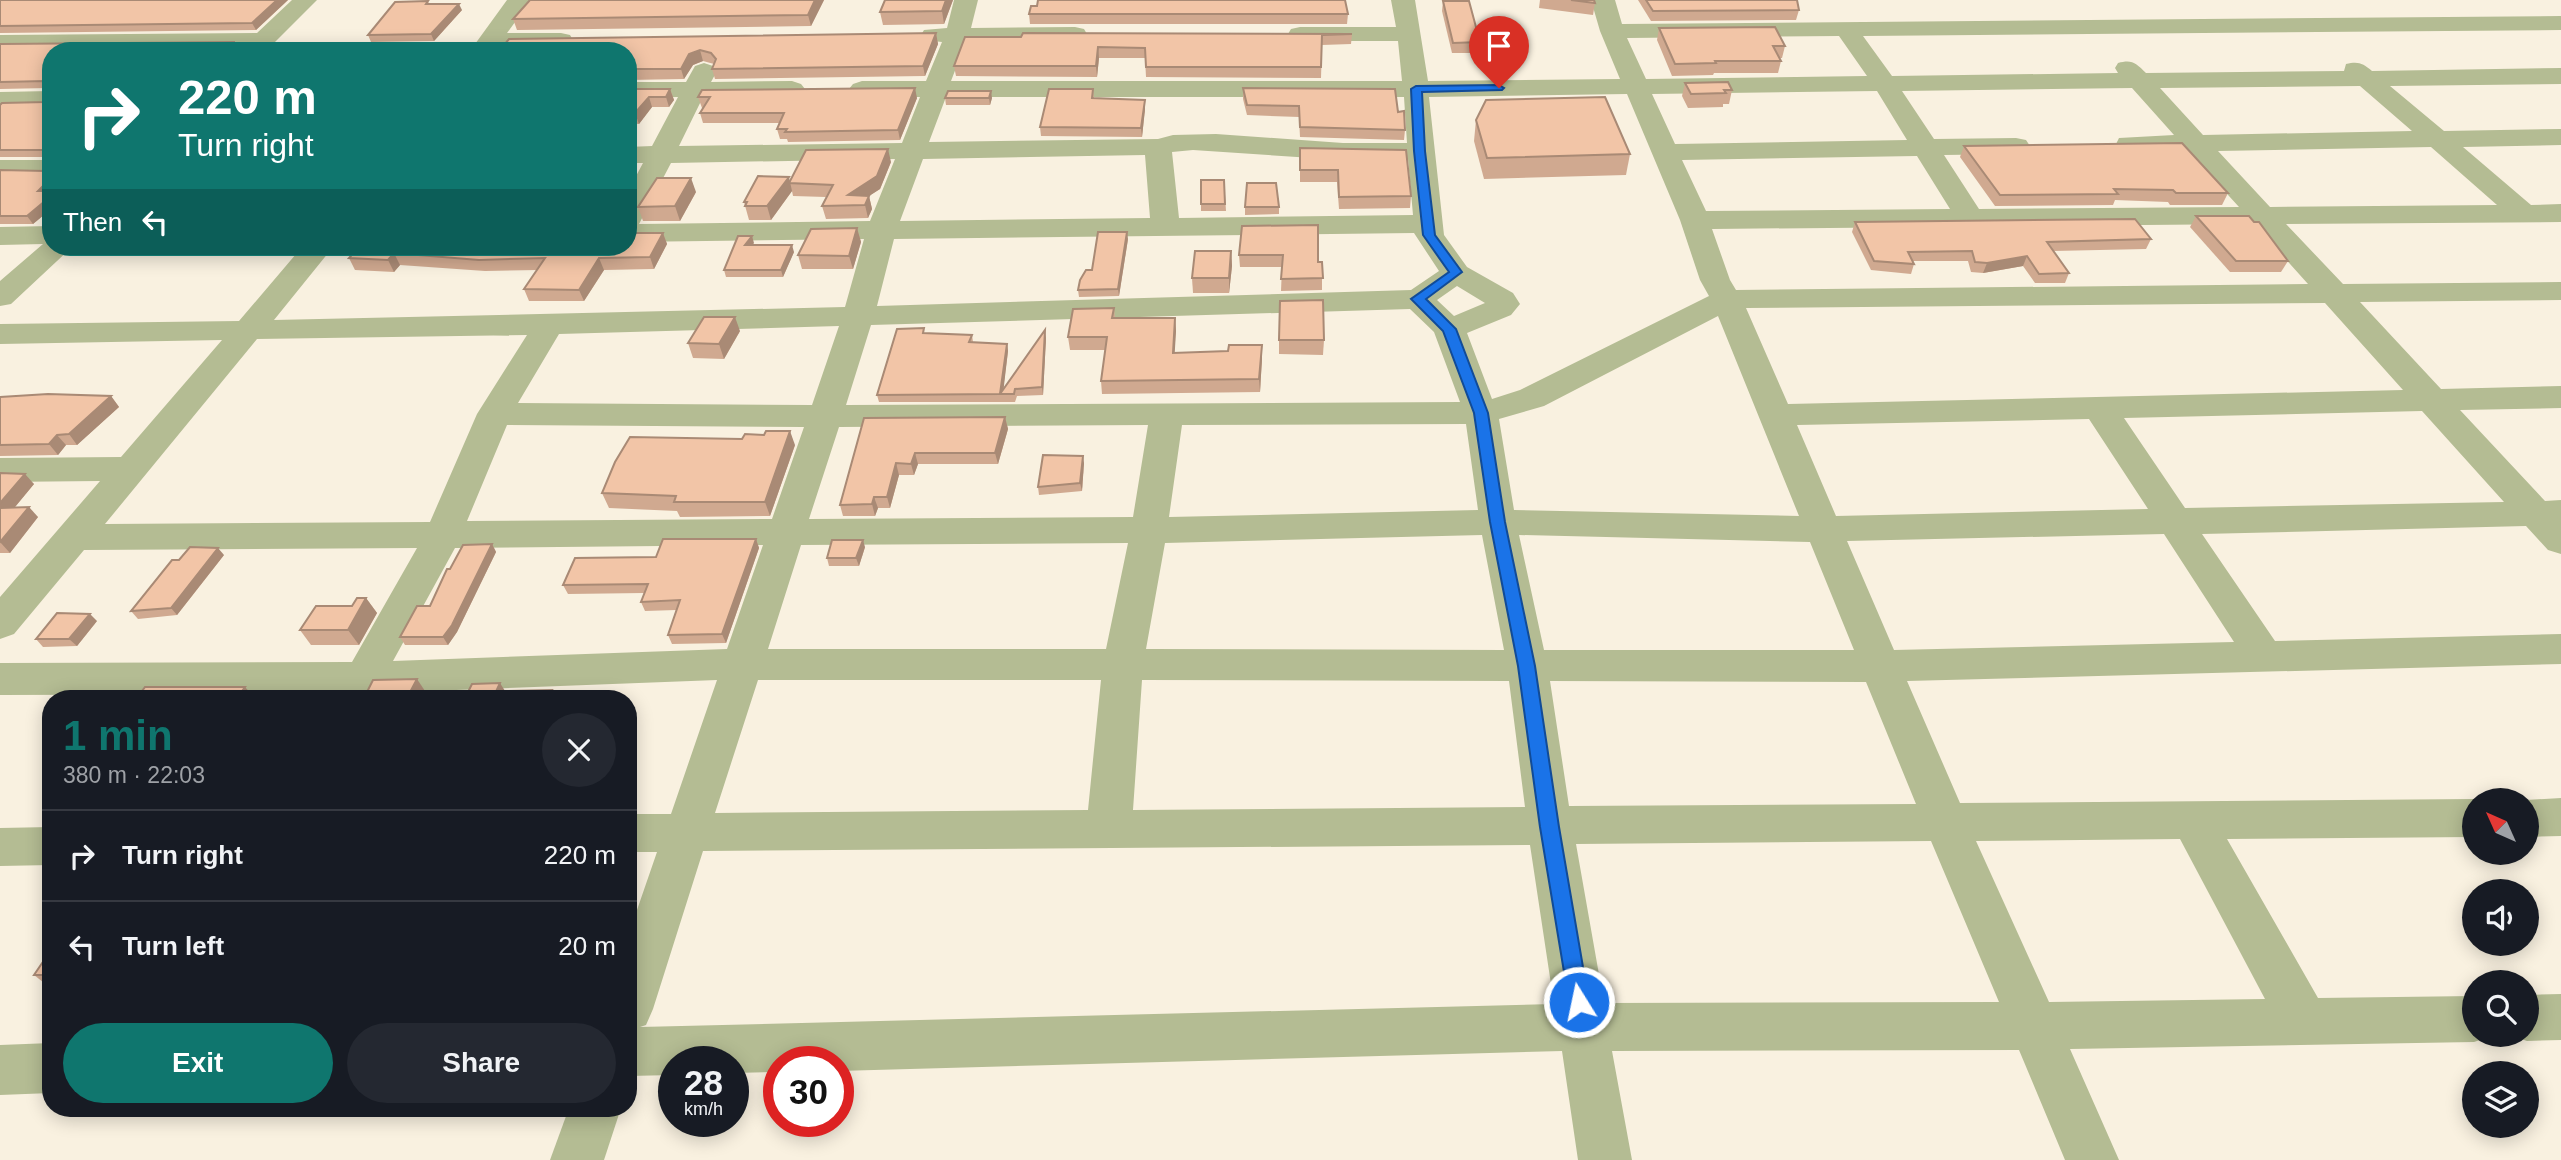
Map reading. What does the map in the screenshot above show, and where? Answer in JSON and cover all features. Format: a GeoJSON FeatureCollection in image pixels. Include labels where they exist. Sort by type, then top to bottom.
{"type":"FeatureCollection","features":[{"type":"Feature","properties":{"kind":"street"},"geometry":{"type":"LineString","coordinates":[[260,42],[305,0]]}},
{"type":"Feature","properties":{"kind":"street"},"geometry":{"type":"LineString","coordinates":[[489,42],[519,0]]}},
{"type":"Feature","properties":{"kind":"street"},"geometry":{"type":"LineString","coordinates":[[1403,0],[1410,34],[1429,235],[1456,272],[1502,300],[1504,304],[1449,329]]}},
{"type":"Feature","properties":{"kind":"street"},"geometry":{"type":"LineString","coordinates":[[2059,0],[2139,80],[2433,399],[2548,514],[2561,541]]}},
{"type":"Feature","properties":{"kind":"street"},"geometry":{"type":"LineString","coordinates":[[2505,0],[2551,24],[2561,39]]}},
{"type":"Feature","properties":{"kind":"street"},"geometry":{"type":"LineString","coordinates":[[2092,1160],[1879,666],[1727,299],[1715,280],[1695,220],[1607,15],[1846,29],[2551,24]]}},
{"type":"Feature","properties":{"kind":"street"},"geometry":{"type":"LineString","coordinates":[[908,36],[962,17],[1095,34]]}},
{"type":"Feature","properties":{"kind":"street"},"geometry":{"type":"LineString","coordinates":[[637,982],[858,317],[882,229],[962,17]]}},
{"type":"Feature","properties":{"kind":"street"},"geometry":{"type":"LineString","coordinates":[[2303,25],[2524,213]]}},
{"type":"Feature","properties":{"kind":"street"},"geometry":{"type":"LineString","coordinates":[[1846,29],[1885,84],[1970,218]]}},
{"type":"Feature","properties":{"kind":"street"},"geometry":{"type":"LineString","coordinates":[[1273,34],[1410,34]]}},
{"type":"Feature","properties":{"kind":"street"},"geometry":{"type":"LineString","coordinates":[[547,42],[587,40]]}},
{"type":"Feature","properties":{"kind":"street"},"geometry":{"type":"LineString","coordinates":[[5,53],[42,42]]}},
{"type":"Feature","properties":{"kind":"street"},"geometry":{"type":"LineString","coordinates":[[637,202],[694,89],[717,50]]}},
{"type":"Feature","properties":{"kind":"street"},"geometry":{"type":"LineString","coordinates":[[868,89],[875,63]]}},
{"type":"Feature","properties":{"kind":"street"},"geometry":{"type":"LineString","coordinates":[[841,89],[1173,76],[1208,89],[1416,89],[2561,76]]}},
{"type":"Feature","properties":{"kind":"street"},"geometry":{"type":"LineString","coordinates":[[637,90],[814,89]]}},
{"type":"Feature","properties":{"kind":"street"},"geometry":{"type":"LineString","coordinates":[[1208,89],[1208,142]]}},
{"type":"Feature","properties":{"kind":"street"},"geometry":{"type":"LineString","coordinates":[[0,100],[42,99]]}},
{"type":"Feature","properties":{"kind":"street"},"geometry":{"type":"LineString","coordinates":[[2102,145],[2561,137]]}},
{"type":"Feature","properties":{"kind":"street"},"geometry":{"type":"LineString","coordinates":[[637,155],[909,153],[1158,147],[1208,142],[1334,152],[1419,151]]}},
{"type":"Feature","properties":{"kind":"street"},"geometry":{"type":"LineString","coordinates":[[1665,152],[2048,146]]}},
{"type":"Feature","properties":{"kind":"street"},"geometry":{"type":"LineString","coordinates":[[1158,147],[1165,225]]}},
{"type":"Feature","properties":{"kind":"street"},"geometry":{"type":"LineString","coordinates":[[0,168],[42,168]]}},
{"type":"Feature","properties":{"kind":"street"},"geometry":{"type":"LineString","coordinates":[[1695,220],[2561,213]]}},
{"type":"Feature","properties":{"kind":"street"},"geometry":{"type":"LineString","coordinates":[[637,233],[1429,224]]}},
{"type":"Feature","properties":{"kind":"street"},"geometry":{"type":"LineString","coordinates":[[0,236],[42,235]]}},
{"type":"Feature","properties":{"kind":"street"},"geometry":{"type":"LineString","coordinates":[[0,297],[47,256]]}},
{"type":"Feature","properties":{"kind":"street"},"geometry":{"type":"LineString","coordinates":[[0,624],[14,592],[75,537],[310,256]]}},
{"type":"Feature","properties":{"kind":"street"},"geometry":{"type":"LineString","coordinates":[[0,334],[549,325],[1418,299],[1456,272]]}},
{"type":"Feature","properties":{"kind":"street"},"geometry":{"type":"LineString","coordinates":[[494,414],[823,416],[1481,413],[1532,398],[1727,299],[2334,291],[2561,291]]}},
{"type":"Feature","properties":{"kind":"street"},"geometry":{"type":"LineString","coordinates":[[1418,299],[1449,329],[1481,413],[1497,522],[1527,666],[1550,827],[1605,1160]]}},
{"type":"Feature","properties":{"kind":"street"},"geometry":{"type":"LineString","coordinates":[[359,688],[443,533],[494,414],[549,325]]}},
{"type":"Feature","properties":{"kind":"street"},"geometry":{"type":"LineString","coordinates":[[1774,415],[2561,397]]}},
{"type":"Feature","properties":{"kind":"street"},"geometry":{"type":"LineString","coordinates":[[2099,407],[2264,656]]}},
{"type":"Feature","properties":{"kind":"street"},"geometry":{"type":"LineString","coordinates":[[1109,829],[1123,665],[1149,530],[1167,413]]}},
{"type":"Feature","properties":{"kind":"street"},"geometry":{"type":"LineString","coordinates":[[0,470],[132,469]]}},
{"type":"Feature","properties":{"kind":"street"},"geometry":{"type":"LineString","coordinates":[[75,537],[1149,530],[1497,522],[1822,529],[2548,514]]}},
{"type":"Feature","properties":{"kind":"street"},"geometry":{"type":"LineString","coordinates":[[0,679],[359,688],[742,664],[1879,666],[2561,649]]}},
{"type":"Feature","properties":{"kind":"street"},"geometry":{"type":"LineString","coordinates":[[2539,818],[2561,817]]}},
{"type":"Feature","properties":{"kind":"street"},"geometry":{"type":"LineString","coordinates":[[637,833],[2462,818]]}},
{"type":"Feature","properties":{"kind":"street"},"geometry":{"type":"LineString","coordinates":[[2193,821],[2304,1021]]}},
{"type":"Feature","properties":{"kind":"street"},"geometry":{"type":"LineString","coordinates":[[0,847],[42,846]]}},
{"type":"Feature","properties":{"kind":"street"},"geometry":{"type":"LineString","coordinates":[[2539,1018],[2561,1017]]}},
{"type":"Feature","properties":{"kind":"street"},"geometry":{"type":"LineString","coordinates":[[637,1052],[1583,1027],[2035,1026],[2462,1018]]}},
{"type":"Feature","properties":{"kind":"street"},"geometry":{"type":"LineString","coordinates":[[0,1070],[42,1068]]}},
{"type":"Feature","properties":{"kind":"street"},"geometry":{"type":"LineString","coordinates":[[577,1160],[592,1117]]}},
{"type":"Feature","properties":{"kind":"building"},"geometry":{"type":"Polygon","coordinates":[[[0,0],[277,0],[252,23],[0,26],[0,0]]]}},
{"type":"Feature","properties":{"kind":"building"},"geometry":{"type":"Polygon","coordinates":[[[530,0],[815,0],[808,15],[513,19],[530,0]]]}},
{"type":"Feature","properties":{"kind":"building"},"geometry":{"type":"Polygon","coordinates":[[[885,0],[946,0],[942,11],[880,12],[885,0]]]}},
{"type":"Feature","properties":{"kind":"building"},"geometry":{"type":"Polygon","coordinates":[[[1038,0],[1345,0],[1348,14],[1029,14],[1031,6],[1037,6],[1038,0]]]}},
{"type":"Feature","properties":{"kind":"building"},"geometry":{"type":"Polygon","coordinates":[[[1571,0],[1594,0],[1595,3],[1571,0]]]}},
{"type":"Feature","properties":{"kind":"building"},"geometry":{"type":"Polygon","coordinates":[[[1646,0],[1797,0],[1799,10],[1653,11],[1646,0]]]}},
{"type":"Feature","properties":{"kind":"building"},"geometry":{"type":"Polygon","coordinates":[[[428,1],[426,4],[459,4],[431,34],[368,35],[395,2],[428,1]]]}},
{"type":"Feature","properties":{"kind":"building"},"geometry":{"type":"Polygon","coordinates":[[[1443,1],[1469,1],[1480,42],[1453,43],[1443,1]]]}},
{"type":"Feature","properties":{"kind":"building"},"geometry":{"type":"Polygon","coordinates":[[[1775,27],[1785,46],[1773,46],[1781,61],[1675,64],[1659,28],[1775,27]]]}},
{"type":"Feature","properties":{"kind":"building"},"geometry":{"type":"Polygon","coordinates":[[[936,33],[923,66],[712,69],[716,59],[711,53],[700,50],[689,54],[681,69],[637,69],[637,42],[506,42],[509,39],[936,33]]]}},
{"type":"Feature","properties":{"kind":"building"},"geometry":{"type":"Polygon","coordinates":[[[1023,33],[1352,34],[1322,35],[1321,67],[1146,67],[1145,48],[1098,47],[1096,66],[954,66],[965,37],[1021,37],[1023,33]]]}},
{"type":"Feature","properties":{"kind":"building"},"geometry":{"type":"Polygon","coordinates":[[[0,44],[42,44],[42,81],[0,82],[0,44]]]}},
{"type":"Feature","properties":{"kind":"building"},"geometry":{"type":"Polygon","coordinates":[[[1728,82],[1732,90],[1724,90],[1726,93],[1691,94],[1685,83],[1728,82]]]}},
{"type":"Feature","properties":{"kind":"building"},"geometry":{"type":"Polygon","coordinates":[[[915,88],[898,130],[785,132],[787,129],[777,129],[784,113],[700,113],[710,97],[698,97],[702,90],[915,88]]]}},
{"type":"Feature","properties":{"kind":"building"},"geometry":{"type":"Polygon","coordinates":[[[1243,88],[1395,89],[1398,112],[1404,111],[1405,130],[1300,127],[1299,106],[1247,105],[1243,88]]]}},
{"type":"Feature","properties":{"kind":"building"},"geometry":{"type":"Polygon","coordinates":[[[637,89],[670,89],[666,97],[649,97],[637,111],[637,89]]]}},
{"type":"Feature","properties":{"kind":"building"},"geometry":{"type":"Polygon","coordinates":[[[1049,89],[1093,89],[1092,98],[1145,100],[1141,128],[1040,127],[1049,89]]]}},
{"type":"Feature","properties":{"kind":"building"},"geometry":{"type":"Polygon","coordinates":[[[948,91],[991,91],[989,98],[945,98],[948,91]]]}},
{"type":"Feature","properties":{"kind":"building"},"geometry":{"type":"Polygon","coordinates":[[[1605,97],[1630,154],[1487,158],[1476,120],[1486,100],[1605,97]]]}},
{"type":"Feature","properties":{"kind":"building"},"geometry":{"type":"Polygon","coordinates":[[[42,102],[42,150],[0,150],[2,103],[42,102]]]}},
{"type":"Feature","properties":{"kind":"building"},"geometry":{"type":"Polygon","coordinates":[[[2182,143],[2228,193],[2114,189],[2118,194],[2000,195],[1964,146],[2182,143]]]}},
{"type":"Feature","properties":{"kind":"building"},"geometry":{"type":"Polygon","coordinates":[[[1300,148],[1406,150],[1411,196],[1339,197],[1338,170],[1300,170],[1300,148]]]}},
{"type":"Feature","properties":{"kind":"building"},"geometry":{"type":"Polygon","coordinates":[[[888,149],[877,176],[848,195],[869,196],[865,205],[822,206],[833,185],[789,183],[806,150],[888,149]]]}},
{"type":"Feature","properties":{"kind":"building"},"geometry":{"type":"Polygon","coordinates":[[[0,170],[42,171],[42,187],[38,191],[42,191],[42,204],[27,216],[0,216],[0,170]]]}},
{"type":"Feature","properties":{"kind":"building"},"geometry":{"type":"Polygon","coordinates":[[[758,176],[789,177],[767,206],[745,206],[747,202],[744,202],[758,176]]]}},
{"type":"Feature","properties":{"kind":"building"},"geometry":{"type":"Polygon","coordinates":[[[657,178],[691,178],[675,206],[638,207],[657,178]]]}},
{"type":"Feature","properties":{"kind":"building"},"geometry":{"type":"Polygon","coordinates":[[[1201,180],[1224,180],[1225,204],[1201,204],[1201,180]]]}},
{"type":"Feature","properties":{"kind":"building"},"geometry":{"type":"Polygon","coordinates":[[[1247,183],[1276,183],[1279,207],[1245,207],[1247,183]]]}},
{"type":"Feature","properties":{"kind":"building"},"geometry":{"type":"Polygon","coordinates":[[[2196,216],[2249,216],[2254,222],[2259,222],[2288,261],[2236,261],[2196,216]]]}},
{"type":"Feature","properties":{"kind":"building"},"geometry":{"type":"Polygon","coordinates":[[[2135,219],[2151,239],[2047,242],[2069,273],[2039,274],[2027,256],[1987,263],[1975,262],[1972,251],[1908,252],[1914,264],[1874,261],[1855,222],[2135,219]]]}},
{"type":"Feature","properties":{"kind":"building"},"geometry":{"type":"Polygon","coordinates":[[[1318,225],[1318,262],[1322,262],[1323,278],[1281,279],[1283,255],[1239,255],[1242,226],[1318,225]]]}},
{"type":"Feature","properties":{"kind":"building"},"geometry":{"type":"Polygon","coordinates":[[[857,228],[849,256],[798,255],[811,229],[857,228]]]}},
{"type":"Feature","properties":{"kind":"building"},"geometry":{"type":"Polygon","coordinates":[[[1098,232],[1127,232],[1118,289],[1078,290],[1086,270],[1092,270],[1098,232]]]}},
{"type":"Feature","properties":{"kind":"building"},"geometry":{"type":"Polygon","coordinates":[[[637,233],[663,233],[650,257],[599,258],[579,290],[524,289],[545,258],[479,260],[430,256],[637,256],[637,233]]]}},
{"type":"Feature","properties":{"kind":"building"},"geometry":{"type":"Polygon","coordinates":[[[738,236],[752,236],[745,245],[792,245],[781,270],[724,270],[738,236]]]}},
{"type":"Feature","properties":{"kind":"building"},"geometry":{"type":"Polygon","coordinates":[[[1195,251],[1231,251],[1229,278],[1192,278],[1195,251]]]}},
{"type":"Feature","properties":{"kind":"building"},"geometry":{"type":"Polygon","coordinates":[[[351,256],[391,256],[388,260],[349,258],[351,256]]]}},
{"type":"Feature","properties":{"kind":"building"},"geometry":{"type":"Polygon","coordinates":[[[1323,300],[1324,340],[1279,340],[1280,301],[1323,300]]]}},
{"type":"Feature","properties":{"kind":"building"},"geometry":{"type":"Polygon","coordinates":[[[1114,308],[1112,318],[1175,318],[1173,353],[1228,351],[1229,345],[1262,345],[1259,379],[1101,381],[1107,337],[1068,337],[1073,309],[1114,308]]]}},
{"type":"Feature","properties":{"kind":"building"},"geometry":{"type":"Polygon","coordinates":[[[704,317],[735,317],[719,344],[688,343],[704,317]]]}},
{"type":"Feature","properties":{"kind":"building"},"geometry":{"type":"Polygon","coordinates":[[[924,328],[923,333],[972,335],[969,342],[1007,344],[1000,394],[877,395],[897,329],[924,328]]]}},
{"type":"Feature","properties":{"kind":"building"},"geometry":{"type":"Polygon","coordinates":[[[1045,330],[1042,387],[1015,389],[1014,394],[1000,394],[1045,330]]]}},
{"type":"Feature","properties":{"kind":"building"},"geometry":{"type":"Polygon","coordinates":[[[48,394],[111,396],[69,434],[57,435],[49,444],[0,445],[0,397],[48,394]]]}},
{"type":"Feature","properties":{"kind":"building"},"geometry":{"type":"Polygon","coordinates":[[[1005,417],[995,453],[915,453],[911,464],[896,463],[887,497],[874,497],[872,504],[840,505],[864,418],[1005,417]]]}},
{"type":"Feature","properties":{"kind":"building"},"geometry":{"type":"Polygon","coordinates":[[[766,431],[790,431],[765,502],[674,502],[676,496],[602,493],[615,462],[630,437],[742,439],[745,434],[764,435],[766,431]]]}},
{"type":"Feature","properties":{"kind":"building"},"geometry":{"type":"Polygon","coordinates":[[[1043,455],[1083,456],[1080,483],[1038,487],[1043,455]]]}},
{"type":"Feature","properties":{"kind":"building"},"geometry":{"type":"Polygon","coordinates":[[[0,473],[25,474],[0,503],[0,473]]]}},
{"type":"Feature","properties":{"kind":"building"},"geometry":{"type":"Polygon","coordinates":[[[29,507],[0,542],[0,508],[29,507]]]}},
{"type":"Feature","properties":{"kind":"building"},"geometry":{"type":"Polygon","coordinates":[[[663,539],[756,539],[722,634],[668,635],[680,600],[641,602],[648,584],[563,585],[575,558],[656,557],[663,539]]]}},
{"type":"Feature","properties":{"kind":"building"},"geometry":{"type":"Polygon","coordinates":[[[832,540],[863,540],[856,558],[827,558],[832,540]]]}},
{"type":"Feature","properties":{"kind":"building"},"geometry":{"type":"Polygon","coordinates":[[[492,544],[452,625],[443,637],[400,637],[417,606],[430,606],[447,569],[450,569],[463,545],[492,544]]]}},
{"type":"Feature","properties":{"kind":"building"},"geometry":{"type":"Polygon","coordinates":[[[190,547],[218,548],[171,608],[131,611],[172,560],[179,560],[190,547]]]}},
{"type":"Feature","properties":{"kind":"building"},"geometry":{"type":"Polygon","coordinates":[[[357,598],[366,598],[348,630],[300,630],[316,606],[352,606],[357,598]]]}},
{"type":"Feature","properties":{"kind":"building"},"geometry":{"type":"Polygon","coordinates":[[[57,613],[90,614],[69,639],[36,639],[57,613]]]}},
{"type":"Feature","properties":{"kind":"building"},"geometry":{"type":"Polygon","coordinates":[[[417,679],[411,690],[368,690],[373,680],[417,679]]]}},
{"type":"Feature","properties":{"kind":"building"},"geometry":{"type":"Polygon","coordinates":[[[500,683],[497,690],[469,690],[472,684],[500,683]]]}},
{"type":"Feature","properties":{"kind":"building"},"geometry":{"type":"Polygon","coordinates":[[[145,687],[245,687],[243,690],[143,690],[145,687]]]}},
{"type":"Feature","properties":{"kind":"building"},"geometry":{"type":"Polygon","coordinates":[[[42,963],[42,975],[34,975],[42,963]]]}},
{"type":"Feature","properties":{"kind":"route"},"geometry":{"type":"LineString","coordinates":[[1499,88],[1416,89],[1419,151],[1429,235],[1456,272],[1418,299],[1449,329],[1481,413],[1497,522],[1527,666],[1579,1002]]}}]}
